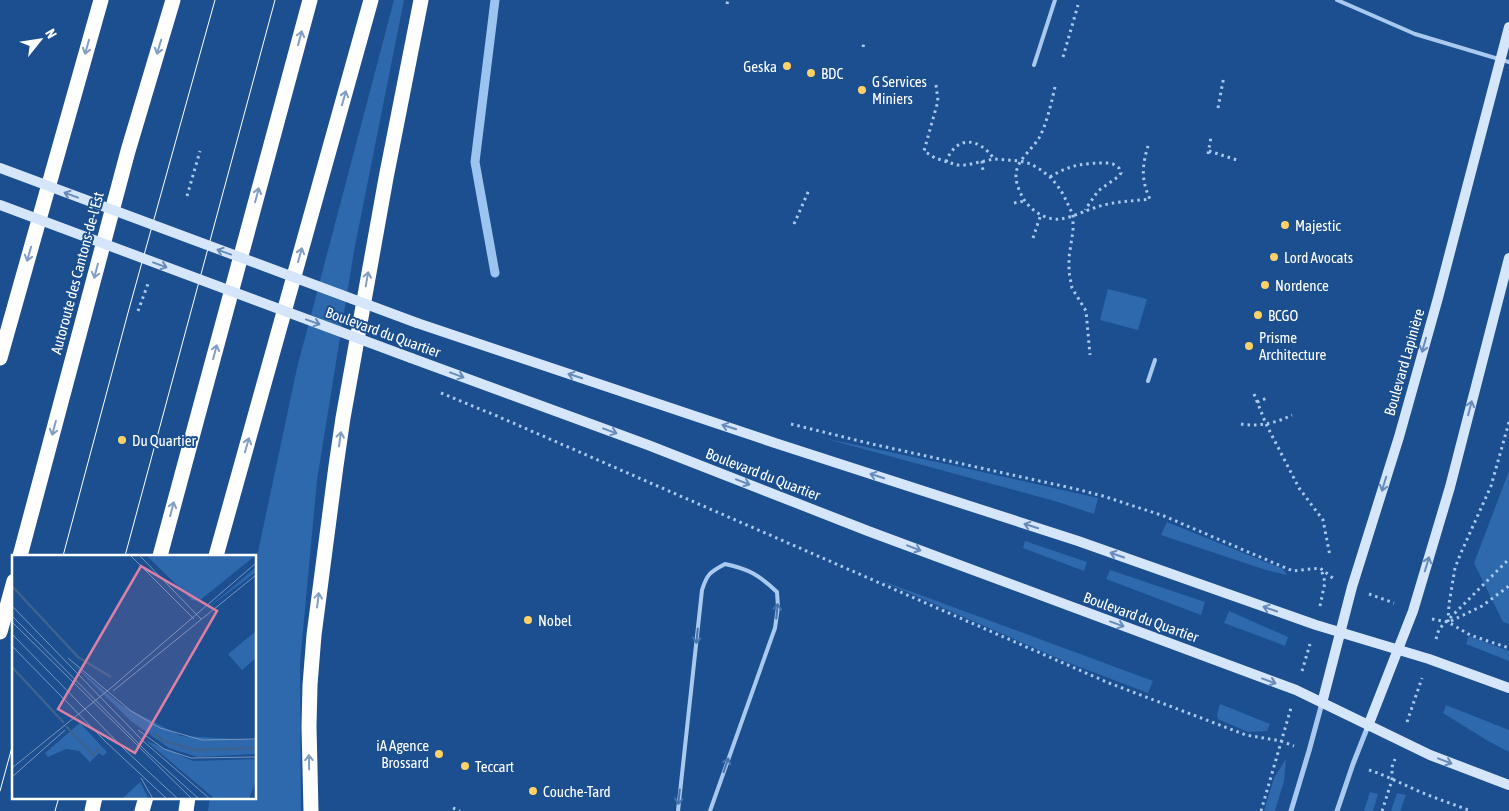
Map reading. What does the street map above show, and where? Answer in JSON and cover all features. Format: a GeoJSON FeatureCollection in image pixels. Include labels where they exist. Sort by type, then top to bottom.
{"type":"FeatureCollection","features":[{"type":"Feature","properties":{"kind":"highway"},"geometry":{"type":"LineString","coordinates":[[0,358],[101,0]]}},
{"type":"Feature","properties":{"kind":"highway","name":"Autoroute des Cantons-de-l'Est"},"geometry":{"type":"LineString","coordinates":[[20,555],[128,151],[173,0]]}},
{"type":"Feature","properties":{"kind":"highway"},"geometry":{"type":"LineString","coordinates":[[160,555],[310,0]]}},
{"type":"Feature","properties":{"kind":"highway"},"geometry":{"type":"LineString","coordinates":[[216,555],[371,0]]}},
{"type":"Feature","properties":{"kind":"highway"},"geometry":{"type":"LineString","coordinates":[[311,811],[310,685],[316,617],[336,466],[384,188],[421,0]]}},
{"type":"Feature","properties":{"kind":"highway"},"geometry":{"type":"LineString","coordinates":[[224,555],[234,492]]}},
{"type":"Feature","properties":{"kind":"highway"},"geometry":{"type":"LineString","coordinates":[[0,632],[12,588]]}},
{"type":"Feature","properties":{"kind":"highway"},"geometry":{"type":"LineString","coordinates":[[92,811],[95,798]]}},
{"type":"Feature","properties":{"kind":"highway"},"geometry":{"type":"LineString","coordinates":[[142,811],[146,798]]}},
{"type":"Feature","properties":{"kind":"highway"},"geometry":{"type":"LineString","coordinates":[[186,811],[188,798]]}},
{"type":"Feature","properties":{"kind":"main road","name":"Boulevard Lapinière"},"geometry":{"type":"LineString","coordinates":[[1322,703],[1352,587],[1401,428],[1505,61],[1509,27]]}},
{"type":"Feature","properties":{"kind":"main road","name":"Boulevard du Quartier"},"geometry":{"type":"LineString","coordinates":[[0,168],[417,323],[776,443],[1078,541],[1316,625],[1429,659],[1509,688]]}},
{"type":"Feature","properties":{"kind":"main road","name":"Boulevard du Quartier"},"geometry":{"type":"LineString","coordinates":[[0,205],[648,445],[868,531],[1296,690],[1430,755],[1509,785]]}},
{"type":"Feature","properties":{"kind":"main road"},"geometry":{"type":"LineString","coordinates":[[1368,726],[1413,611],[1450,487],[1509,258]]}},
{"type":"Feature","properties":{"kind":"street"},"geometry":{"type":"LineString","coordinates":[[1291,811],[1310,751],[1322,703]]}},
{"type":"Feature","properties":{"kind":"street"},"geometry":{"type":"LineString","coordinates":[[1337,811],[1368,726]]}},
{"type":"Feature","properties":{"kind":"lane"},"geometry":{"type":"LineString","coordinates":[[1034,65],[1054,0]]}},
{"type":"Feature","properties":{"kind":"lane"},"geometry":{"type":"LineString","coordinates":[[1337,0],[1415,34],[1505,61]]}},
{"type":"Feature","properties":{"kind":"lane"},"geometry":{"type":"LineString","coordinates":[[1148,381],[1155,360]]}},
{"type":"Feature","properties":{"kind":"lane"},"geometry":{"type":"LineString","coordinates":[[678,811],[702,590],[706,578],[715,569],[725,564],[742,568],[763,579],[777,592],[778,607],[775,628],[710,811]]}},
{"type":"Feature","properties":{"kind":"path"},"geometry":{"type":"LineString","coordinates":[[1063,58],[1078,5]]}},
{"type":"Feature","properties":{"kind":"path"},"geometry":{"type":"LineString","coordinates":[[1218,108],[1224,76]]}},
{"type":"Feature","properties":{"kind":"path"},"geometry":{"type":"LineString","coordinates":[[936,85],[938,101],[924,151],[946,162],[966,165],[994,159],[1031,164],[1050,177],[1063,194],[1073,215],[1074,231],[1068,272],[1072,288],[1086,312],[1090,355]]}},
{"type":"Feature","properties":{"kind":"path"},"geometry":{"type":"LineString","coordinates":[[1055,87],[1041,134],[1017,166],[1016,175],[1019,192],[1031,208],[1042,214],[1060,219],[1085,210],[1123,201],[1150,199],[1143,182],[1148,146]]}},
{"type":"Feature","properties":{"kind":"path"},"geometry":{"type":"LineString","coordinates":[[1211,137],[1208,153],[1237,160]]}},
{"type":"Feature","properties":{"kind":"path"},"geometry":{"type":"LineString","coordinates":[[946,162],[952,151],[957,146],[966,142],[978,143],[994,159]]}},
{"type":"Feature","properties":{"kind":"path"},"geometry":{"type":"LineString","coordinates":[[187,196],[200,151]]}},
{"type":"Feature","properties":{"kind":"path"},"geometry":{"type":"LineString","coordinates":[[982,161],[983,172]]}},
{"type":"Feature","properties":{"kind":"path"},"geometry":{"type":"LineString","coordinates":[[1050,177],[1060,170],[1078,164],[1113,164],[1120,168],[1119,176],[1098,191],[1085,210]]}},
{"type":"Feature","properties":{"kind":"path"},"geometry":{"type":"LineString","coordinates":[[794,224],[809,190]]}},
{"type":"Feature","properties":{"kind":"path"},"geometry":{"type":"LineString","coordinates":[[1014,203],[1025,201]]}},
{"type":"Feature","properties":{"kind":"path"},"geometry":{"type":"LineString","coordinates":[[1033,238],[1042,214]]}},
{"type":"Feature","properties":{"kind":"path"},"geometry":{"type":"LineString","coordinates":[[138,311],[149,281]]}},
{"type":"Feature","properties":{"kind":"path"},"geometry":{"type":"LineString","coordinates":[[435,391],[497,416],[814,556],[967,620],[1109,683],[1246,735],[1281,741]]}},
{"type":"Feature","properties":{"kind":"path"},"geometry":{"type":"LineString","coordinates":[[1254,394],[1274,442],[1294,479],[1323,520],[1330,556]]}},
{"type":"Feature","properties":{"kind":"path"},"geometry":{"type":"LineString","coordinates":[[1257,402],[1267,398]]}},
{"type":"Feature","properties":{"kind":"path"},"geometry":{"type":"LineString","coordinates":[[1241,424],[1254,426],[1266,424],[1280,421],[1292,415]]}},
{"type":"Feature","properties":{"kind":"path"},"geometry":{"type":"LineString","coordinates":[[1448,622],[1449,604],[1456,568],[1491,486],[1509,422]]}},
{"type":"Feature","properties":{"kind":"path"},"geometry":{"type":"LineString","coordinates":[[785,423],[1103,496],[1164,516],[1293,571],[1320,568],[1335,580],[1432,619],[1448,622],[1470,634],[1509,648]]}},
{"type":"Feature","properties":{"kind":"path"},"geometry":{"type":"LineString","coordinates":[[1382,811],[1392,780],[1392,767],[1440,629],[1509,559]]}},
{"type":"Feature","properties":{"kind":"path"},"geometry":{"type":"LineString","coordinates":[[1261,811],[1316,625],[1325,582],[1320,568]]}},
{"type":"Feature","properties":{"kind":"path"},"geometry":{"type":"LineString","coordinates":[[1448,622],[1482,606],[1509,586]]}},
{"type":"Feature","properties":{"kind":"path"},"geometry":{"type":"LineString","coordinates":[[1392,780],[1471,811]]}},
{"type":"Feature","properties":{"kind":"path"},"geometry":{"type":"LineString","coordinates":[[453,808],[460,811]]}},
{"type":"Feature","properties":{"kind":"shaded area"},"geometry":{"type":"Polygon","coordinates":[[[394,0],[404,0],[354,251],[317,480],[300,663],[301,811],[208,811],[210,798],[256,798],[256,561],[297,368],[394,0]]]}},
{"type":"Feature","properties":{"kind":"shaded area"},"geometry":{"type":"Polygon","coordinates":[[[1108,289],[1147,299],[1138,330],[1100,320],[1108,289]]]}},
{"type":"Feature","properties":{"kind":"shaded area"},"geometry":{"type":"Polygon","coordinates":[[[823,438],[1098,498],[1094,514],[1058,502],[823,438]]]}},
{"type":"Feature","properties":{"kind":"shaded area"},"geometry":{"type":"Polygon","coordinates":[[[1509,471],[1509,624],[1503,622],[1474,563],[1509,471]]]}},
{"type":"Feature","properties":{"kind":"shaded area"},"geometry":{"type":"Polygon","coordinates":[[[1167,522],[1283,569],[1287,575],[1266,570],[1161,535],[1167,522]]]}},
{"type":"Feature","properties":{"kind":"shaded area"},"geometry":{"type":"Polygon","coordinates":[[[1025,541],[1087,562],[1084,571],[1023,548],[1025,541]]]}},
{"type":"Feature","properties":{"kind":"shaded area"},"geometry":{"type":"Polygon","coordinates":[[[1110,570],[1205,602],[1201,615],[1106,579],[1110,570]]]}},
{"type":"Feature","properties":{"kind":"shaded area"},"geometry":{"type":"Polygon","coordinates":[[[877,579],[1153,681],[1148,693],[1064,661],[877,579]]]}},
{"type":"Feature","properties":{"kind":"shaded area"},"geometry":{"type":"Polygon","coordinates":[[[1229,611],[1288,637],[1285,646],[1224,623],[1229,611]]]}},
{"type":"Feature","properties":{"kind":"shaded area"},"geometry":{"type":"Polygon","coordinates":[[[1469,636],[1509,651],[1509,661],[1466,644],[1469,636]]]}},
{"type":"Feature","properties":{"kind":"shaded area"},"geometry":{"type":"Polygon","coordinates":[[[1220,704],[1270,724],[1267,731],[1248,732],[1218,719],[1217,715],[1220,704]]]}},
{"type":"Feature","properties":{"kind":"shaded area"},"geometry":{"type":"Polygon","coordinates":[[[1446,705],[1509,730],[1509,752],[1443,713],[1446,705]]]}},
{"type":"Feature","properties":{"kind":"shaded area"},"geometry":{"type":"Polygon","coordinates":[[[1286,759],[1284,781],[1275,811],[1264,811],[1274,778],[1286,759]]]}},
{"type":"Feature","properties":{"kind":"shaded area"},"geometry":{"type":"Polygon","coordinates":[[[1370,792],[1378,794],[1373,811],[1364,811],[1370,792]]]}},
{"type":"Feature","properties":{"kind":"shaded area"},"geometry":{"type":"Polygon","coordinates":[[[1397,793],[1406,795],[1400,811],[1391,811],[1397,793]]]}},
{"type":"Feature","properties":{"kind":"waterway"},"geometry":{"type":"LineString","coordinates":[[495,0],[475,162],[495,273]]}},
{"type":"Feature","properties":{"kind":"tram line"},"geometry":{"type":"LineString","coordinates":[[63,555],[215,0]]}},
{"type":"Feature","properties":{"kind":"tram line"},"geometry":{"type":"LineString","coordinates":[[125,555],[275,0]]}},
{"type":"Feature","properties":{"kind":"tram line"},"geometry":{"type":"LineString","coordinates":[[0,791],[12,747]]}},
{"type":"Feature","properties":{"kind":"tram line"},"geometry":{"type":"LineString","coordinates":[[55,811],[59,798]]}},
{"type":"Feature","properties":{"kind":"place","name":"Geska"},"geometry":{"type":"Point","coordinates":[787,66]}},
{"type":"Feature","properties":{"kind":"place","name":"BDC"},"geometry":{"type":"Point","coordinates":[811,73]}},
{"type":"Feature","properties":{"kind":"place","name":"G Services Miniers"},"geometry":{"type":"Point","coordinates":[862,90]}},
{"type":"Feature","properties":{"kind":"place","name":"Majestic"},"geometry":{"type":"Point","coordinates":[1285,225]}},
{"type":"Feature","properties":{"kind":"place","name":"Lord Avocats"},"geometry":{"type":"Point","coordinates":[1274,257]}},
{"type":"Feature","properties":{"kind":"place","name":"Nordence"},"geometry":{"type":"Point","coordinates":[1265,285]}},
{"type":"Feature","properties":{"kind":"place","name":"BCGO"},"geometry":{"type":"Point","coordinates":[1258,315]}},
{"type":"Feature","properties":{"kind":"place","name":"Prisme Architecture"},"geometry":{"type":"Point","coordinates":[1249,346]}},
{"type":"Feature","properties":{"kind":"place","name":"Du Quartier"},"geometry":{"type":"Point","coordinates":[122,440]}},
{"type":"Feature","properties":{"kind":"place","name":"Nobel"},"geometry":{"type":"Point","coordinates":[528,620]}},
{"type":"Feature","properties":{"kind":"place","name":"iA Agence Brossard"},"geometry":{"type":"Point","coordinates":[439,754]}},
{"type":"Feature","properties":{"kind":"place","name":"Teccart"},"geometry":{"type":"Point","coordinates":[465,766]}},
{"type":"Feature","properties":{"kind":"place","name":"Couche-Tard"},"geometry":{"type":"Point","coordinates":[533,791]}}]}
